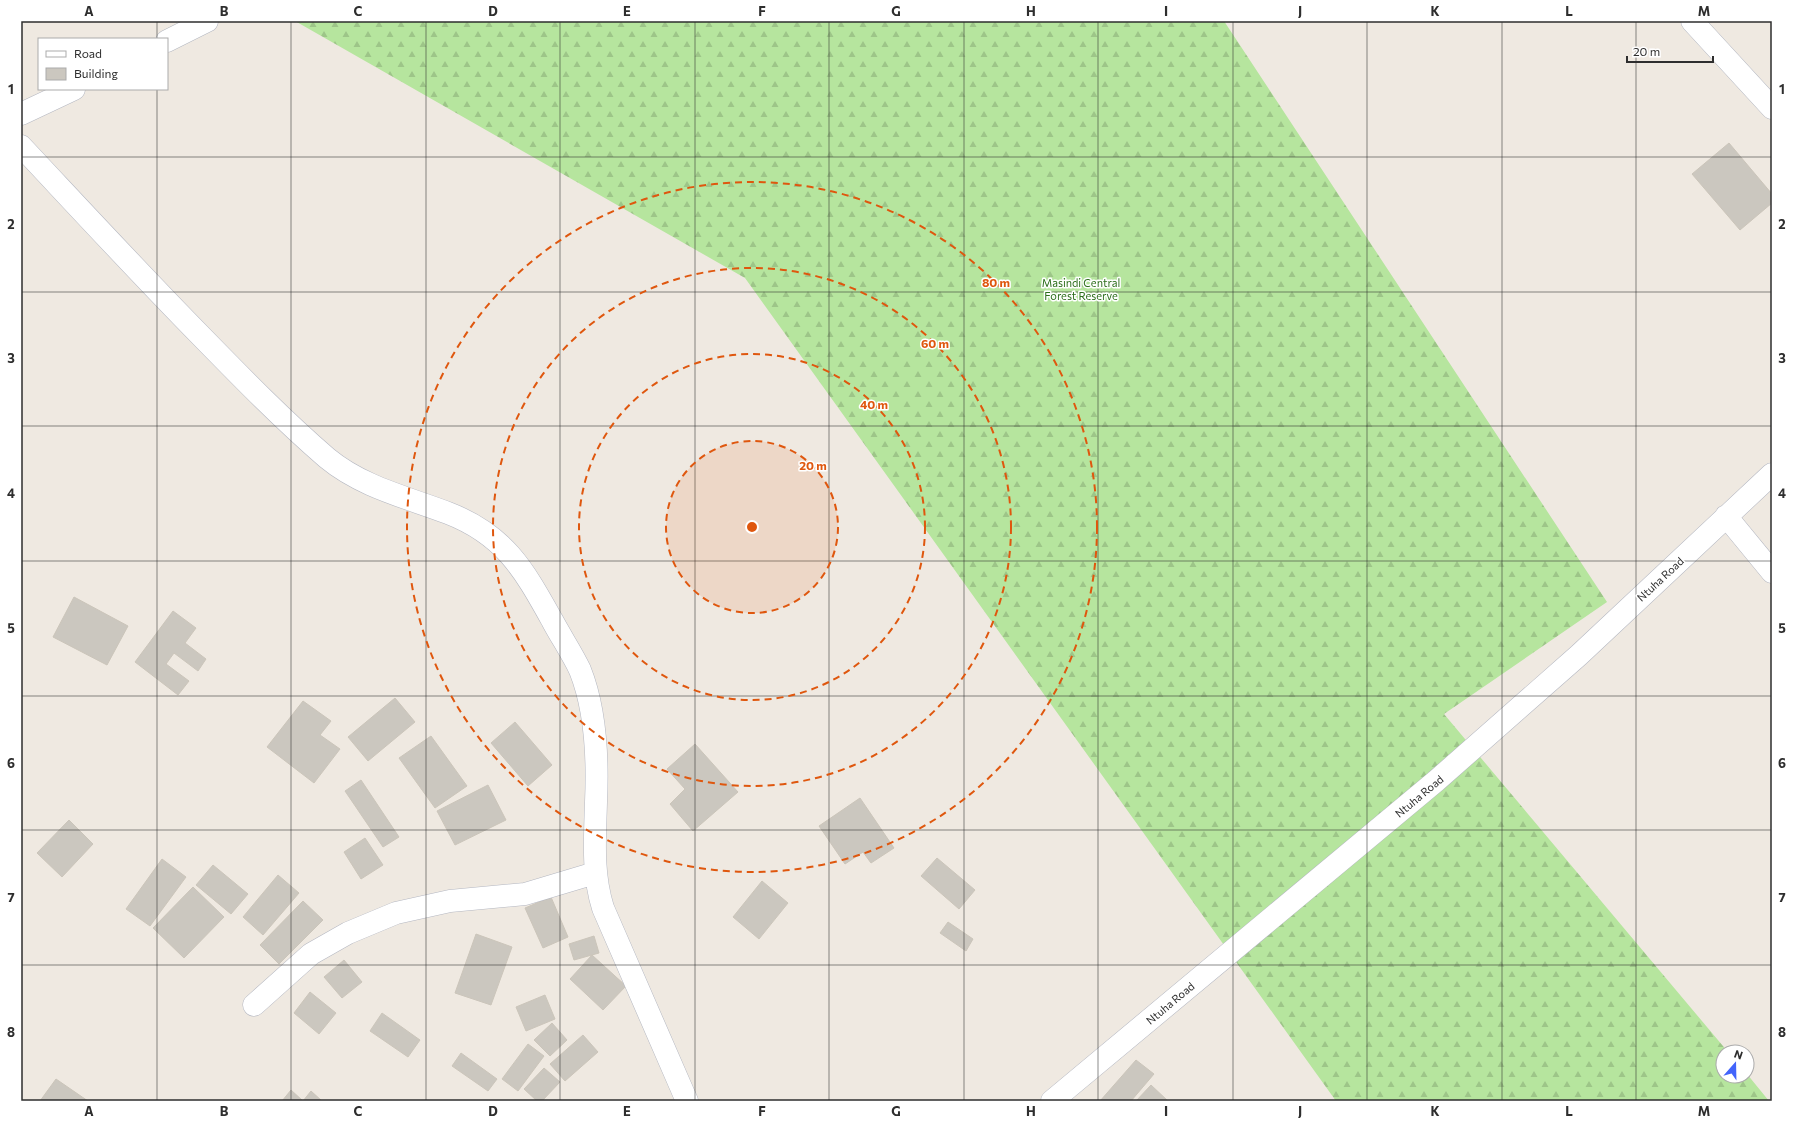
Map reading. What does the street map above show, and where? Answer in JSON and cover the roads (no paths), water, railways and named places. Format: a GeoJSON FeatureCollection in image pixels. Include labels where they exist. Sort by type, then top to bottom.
{"type":"FeatureCollection","features":[{"type":"Feature","properties":{"kind":"street"},"geometry":{"type":"LineString","coordinates":[[168,40],[207,21]]}},
{"type":"Feature","properties":{"kind":"street"},"geometry":{"type":"LineString","coordinates":[[1692,21],[1772,108]]}},
{"type":"Feature","properties":{"kind":"street"},"geometry":{"type":"LineString","coordinates":[[21,114],[72,90]]}},
{"type":"Feature","properties":{"kind":"street"},"geometry":{"type":"LineString","coordinates":[[21,146],[143,277],[236,372],[342,470],[375,486],[466,521],[493,537],[510,553],[530,581],[575,661],[589,697],[594,721],[596,775],[595,873],[597,888],[603,908],[687,1101]]}},
{"type":"Feature","properties":{"kind":"street","name":"Ntuha Road"},"geometry":{"type":"LineString","coordinates":[[1052,1101],[1442,776],[1579,655],[1772,474]]}},
{"type":"Feature","properties":{"kind":"street"},"geometry":{"type":"LineString","coordinates":[[1726,516],[1772,572]]}},
{"type":"Feature","properties":{"kind":"street"},"geometry":{"type":"LineString","coordinates":[[254,1005],[310,954],[348,934],[396,913],[450,901],[525,894],[595,873]]}},
{"type":"Feature","properties":{"kind":"park label","name":"Masindi Central Forest Reserve"},"geometry":{"type":"Point","coordinates":[1081,288]}}]}
